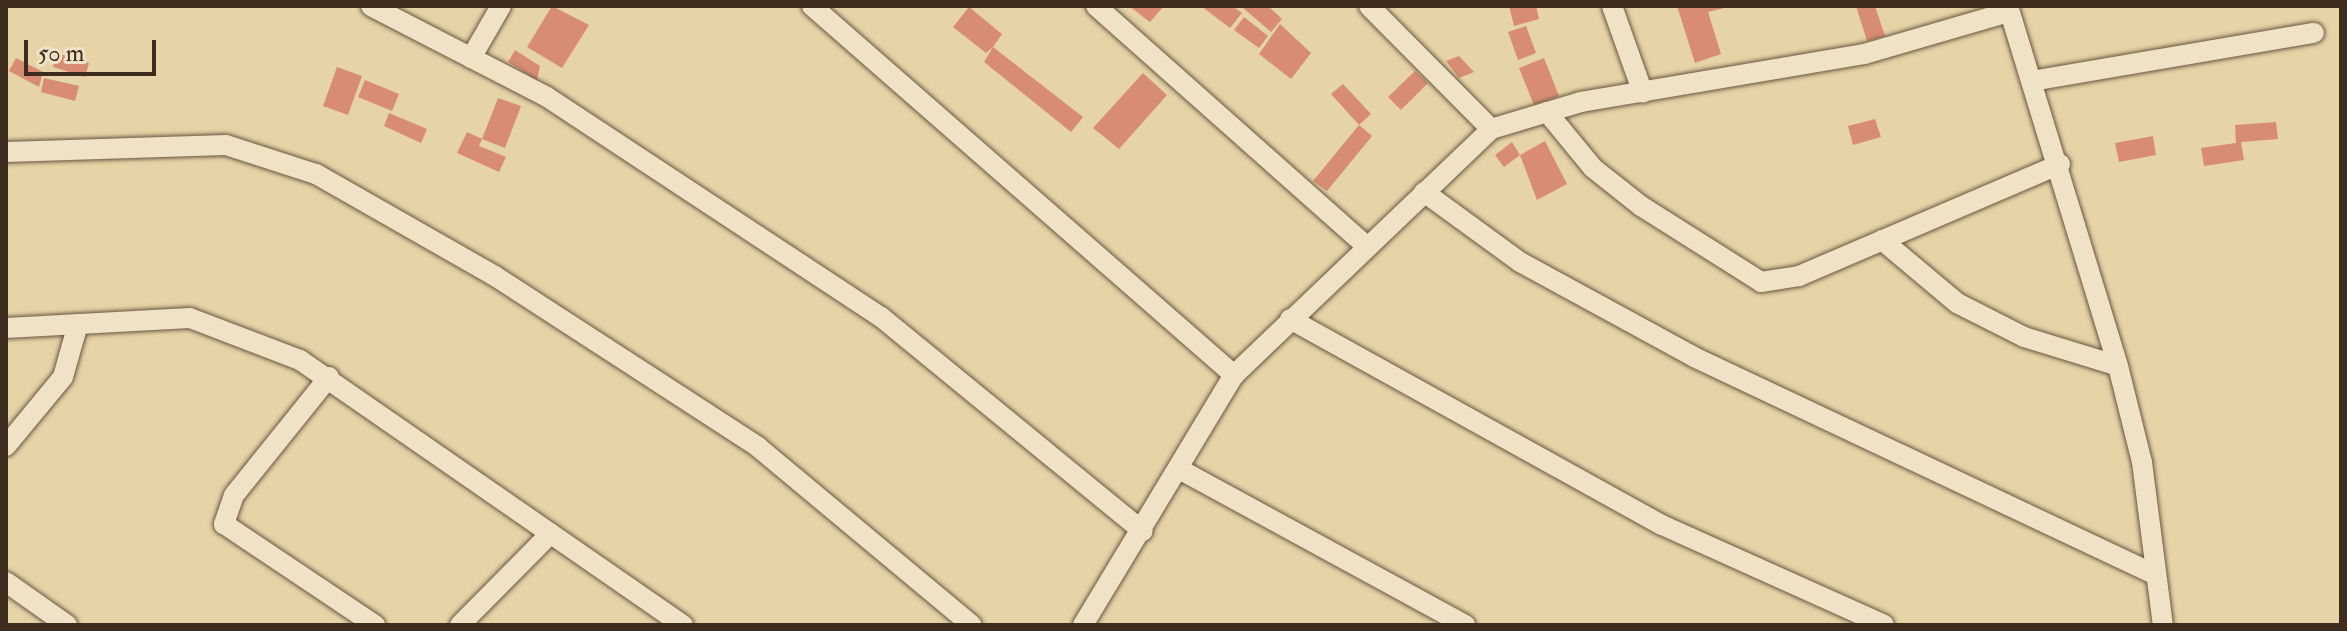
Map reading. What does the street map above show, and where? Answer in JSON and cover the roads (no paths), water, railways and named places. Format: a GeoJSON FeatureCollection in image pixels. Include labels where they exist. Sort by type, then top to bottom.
{"type":"FeatureCollection","features":[{"type":"Feature","properties":{"kind":"street"},"geometry":{"type":"LineString","coordinates":[[371,6],[547,97],[906,335],[1068,477],[1142,531]]}},
{"type":"Feature","properties":{"kind":"street"},"geometry":{"type":"LineString","coordinates":[[471,58],[501,6]]}},
{"type":"Feature","properties":{"kind":"street"},"geometry":{"type":"LineString","coordinates":[[812,6],[1234,375]]}},
{"type":"Feature","properties":{"kind":"street"},"geometry":{"type":"LineString","coordinates":[[1096,6],[1366,246]]}},
{"type":"Feature","properties":{"kind":"street"},"geometry":{"type":"LineString","coordinates":[[1369,6],[1491,129]]}},
{"type":"Feature","properties":{"kind":"street"},"geometry":{"type":"LineString","coordinates":[[1612,6],[1643,93]]}},
{"type":"Feature","properties":{"kind":"street"},"geometry":{"type":"LineString","coordinates":[[1090,623],[1234,375],[1491,129],[1547,112],[1864,54],[2008,9],[2060,164],[2118,366],[2142,462],[2154,574],[2163,625]]}},
{"type":"Feature","properties":{"kind":"street"},"geometry":{"type":"LineString","coordinates":[[2032,81],[2314,33]]}},
{"type":"Feature","properties":{"kind":"street"},"geometry":{"type":"LineString","coordinates":[[1547,112],[1593,168],[1641,206],[1761,282],[1799,276],[2060,164]]}},
{"type":"Feature","properties":{"kind":"street"},"geometry":{"type":"LineString","coordinates":[[6,152],[226,145],[316,174],[495,276],[758,447],[972,625]]}},
{"type":"Feature","properties":{"kind":"street"},"geometry":{"type":"LineString","coordinates":[[1424,192],[1520,262],[1694,357],[2154,574]]}},
{"type":"Feature","properties":{"kind":"street"},"geometry":{"type":"LineString","coordinates":[[1882,240],[1957,303],[2024,337],[2118,366]]}},
{"type":"Feature","properties":{"kind":"street"},"geometry":{"type":"LineString","coordinates":[[6,328],[190,318],[329,377],[683,625]]}},
{"type":"Feature","properties":{"kind":"street"},"geometry":{"type":"LineString","coordinates":[[1290,319],[1662,525],[1884,625]]}},
{"type":"Feature","properties":{"kind":"street"},"geometry":{"type":"LineString","coordinates":[[6,446],[63,377],[78,324]]}},
{"type":"Feature","properties":{"kind":"street"},"geometry":{"type":"LineString","coordinates":[[329,377],[234,495],[224,524],[375,625]]}},
{"type":"Feature","properties":{"kind":"street"},"geometry":{"type":"LineString","coordinates":[[1179,469],[1465,625]]}},
{"type":"Feature","properties":{"kind":"street"},"geometry":{"type":"LineString","coordinates":[[460,625],[551,533]]}},
{"type":"Feature","properties":{"kind":"street"},"geometry":{"type":"LineString","coordinates":[[6,583],[67,625]]}}]}
